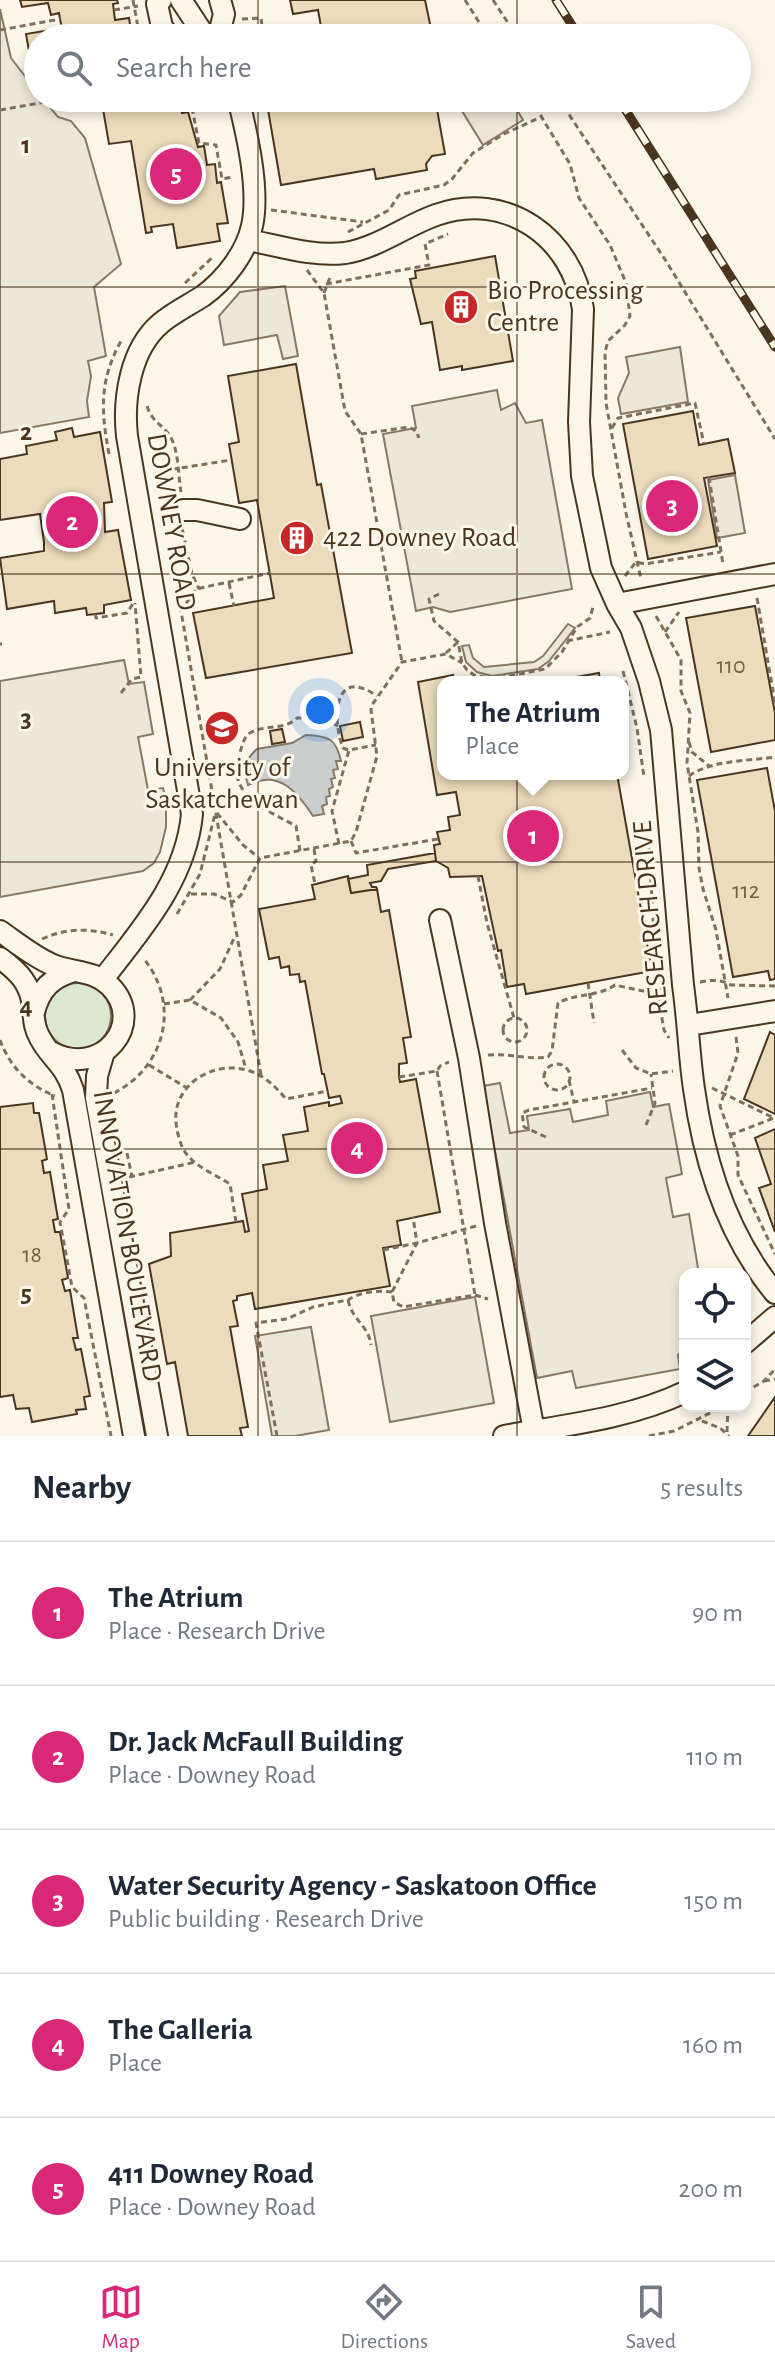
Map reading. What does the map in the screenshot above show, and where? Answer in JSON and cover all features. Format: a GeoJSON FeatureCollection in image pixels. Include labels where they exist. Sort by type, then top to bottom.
{"type":"FeatureCollection","features":[{"type":"Feature","properties":{"kind":"street"},"geometry":{"type":"LineString","coordinates":[[181,0],[197,24]]}},
{"type":"Feature","properties":{"kind":"street"},"geometry":{"type":"LineString","coordinates":[[159,2],[162,24]]}},
{"type":"Feature","properties":{"kind":"street","name":"DOWNEY ROAD"},"geometry":{"type":"LineString","coordinates":[[103,979],[130,945],[181,866],[187,850],[192,814],[127,436],[124,402],[131,374],[159,324],[215,285],[229,270],[248,240],[254,210],[252,174],[241,112]]}},
{"type":"Feature","properties":{"kind":"street","name":"RESEARCH DRIVE"},"geometry":{"type":"LineString","coordinates":[[248,240],[306,252],[344,253],[371,245],[453,210],[490,209],[524,219],[541,230],[555,244],[575,277],[583,309],[579,422],[582,476],[594,543],[617,604],[631,628],[646,670],[661,730],[694,1093],[716,1189],[757,1267],[775,1293]]}},
{"type":"Feature","properties":{"kind":"street"},"geometry":{"type":"LineString","coordinates":[[183,510],[240,519]]}},
{"type":"Feature","properties":{"kind":"street"},"geometry":{"type":"LineString","coordinates":[[617,604],[775,574]]}},
{"type":"Feature","properties":{"kind":"street"},"geometry":{"type":"LineString","coordinates":[[440,920],[469,1058],[495,1223],[534,1431]]}},
{"type":"Feature","properties":{"kind":"street"},"geometry":{"type":"LineString","coordinates":[[0,931],[54,965],[103,979]]}},
{"type":"Feature","properties":{"kind":"street","name":"INNOVATION BOULEVARD"},"geometry":{"type":"LineString","coordinates":[[0,958],[27,984],[31,991],[35,1027],[41,1041],[69,1077],[134,1436]]}},
{"type":"Feature","properties":{"kind":"street"},"geometry":{"type":"LineString","coordinates":[[34,1012],[38,997],[47,984],[74,971]]}},
{"type":"Feature","properties":{"kind":"street","name":"INNOVATION BOULEVARD"},"geometry":{"type":"LineString","coordinates":[[51,1052],[78,1061],[92,1059],[114,1042],[121,1030],[121,1002],[114,989],[103,979]]}},
{"type":"Feature","properties":{"kind":"street"},"geometry":{"type":"LineString","coordinates":[[689,1025],[775,1011]]}},
{"type":"Feature","properties":{"kind":"street","name":"INNOVATION BOULEVARD"},"geometry":{"type":"LineString","coordinates":[[104,1052],[97,1076],[96,1098],[157,1436]]}},
{"type":"Feature","properties":{"kind":"street"},"geometry":{"type":"LineString","coordinates":[[748,1340],[775,1317]]}},
{"type":"Feature","properties":{"kind":"street"},"geometry":{"type":"LineString","coordinates":[[504,1436],[643,1410],[679,1395]]}},
{"type":"Feature","properties":{"kind":"path"},"geometry":{"type":"LineString","coordinates":[[133,0],[137,24]]}},
{"type":"Feature","properties":{"kind":"path"},"geometry":{"type":"LineString","coordinates":[[465,0],[480,24]]}},
{"type":"Feature","properties":{"kind":"path"},"geometry":{"type":"LineString","coordinates":[[493,0],[509,24]]}},
{"type":"Feature","properties":{"kind":"path"},"geometry":{"type":"LineString","coordinates":[[114,10],[159,2]]}},
{"type":"Feature","properties":{"kind":"path"},"geometry":{"type":"LineString","coordinates":[[227,8],[245,21],[261,18],[262,24]]}},
{"type":"Feature","properties":{"kind":"path"},"geometry":{"type":"LineString","coordinates":[[33,24],[60,19]]}},
{"type":"Feature","properties":{"kind":"path"},"geometry":{"type":"LineString","coordinates":[[0,30],[24,26]]}},
{"type":"Feature","properties":{"kind":"path"},"geometry":{"type":"LineString","coordinates":[[0,110],[24,106]]}},
{"type":"Feature","properties":{"kind":"path"},"geometry":{"type":"LineString","coordinates":[[193,112],[199,143],[216,145],[222,179],[252,174]]}},
{"type":"Feature","properties":{"kind":"path"},"geometry":{"type":"LineString","coordinates":[[540,112],[570,164],[579,198],[610,245],[626,283],[630,316],[608,341],[606,403],[636,562],[659,624],[681,660],[681,691],[690,713],[689,776],[698,832],[701,879],[716,930],[738,1053],[720,1106],[738,1156],[738,1175],[775,1254]]}},
{"type":"Feature","properties":{"kind":"path"},"geometry":{"type":"LineString","coordinates":[[567,112],[666,261],[775,439]]}},
{"type":"Feature","properties":{"kind":"path"},"geometry":{"type":"LineString","coordinates":[[402,662],[361,434],[345,411],[324,293],[326,284],[344,253],[343,239],[347,233],[389,210],[399,195],[444,185],[473,153],[543,116]]}},
{"type":"Feature","properties":{"kind":"path"},"geometry":{"type":"LineString","coordinates":[[254,210],[305,213],[363,222]]}},
{"type":"Feature","properties":{"kind":"path"},"geometry":{"type":"LineString","coordinates":[[326,284],[429,265],[425,244],[457,229]]}},
{"type":"Feature","properties":{"kind":"path"},"geometry":{"type":"LineString","coordinates":[[176,289],[201,270],[222,248]]}},
{"type":"Feature","properties":{"kind":"path"},"geometry":{"type":"LineString","coordinates":[[303,265],[324,293]]}},
{"type":"Feature","properties":{"kind":"path"},"geometry":{"type":"LineString","coordinates":[[110,462],[102,416],[103,390],[111,362],[124,336]]}},
{"type":"Feature","properties":{"kind":"path"},"geometry":{"type":"LineString","coordinates":[[581,359],[606,359]]}},
{"type":"Feature","properties":{"kind":"path"},"geometry":{"type":"LineString","coordinates":[[611,434],[612,424],[618,418],[695,403],[704,444]]}},
{"type":"Feature","properties":{"kind":"path"},"geometry":{"type":"LineString","coordinates":[[146,404],[151,418],[169,434],[183,510],[182,528],[192,574],[199,589]]}},
{"type":"Feature","properties":{"kind":"path"},"geometry":{"type":"LineString","coordinates":[[361,434],[409,427],[416,431],[419,438]]}},
{"type":"Feature","properties":{"kind":"path"},"geometry":{"type":"LineString","coordinates":[[162,471],[231,460]]}},
{"type":"Feature","properties":{"kind":"path"},"geometry":{"type":"LineString","coordinates":[[709,477],[726,583]]}},
{"type":"Feature","properties":{"kind":"path"},"geometry":{"type":"LineString","coordinates":[[636,562],[645,564],[721,552]]}},
{"type":"Feature","properties":{"kind":"path"},"geometry":{"type":"LineString","coordinates":[[261,1075],[181,611],[199,589],[270,573]]}},
{"type":"Feature","properties":{"kind":"path"},"geometry":{"type":"LineString","coordinates":[[229,583],[234,606]]}},
{"type":"Feature","properties":{"kind":"path"},"geometry":{"type":"LineString","coordinates":[[439,594],[429,599],[434,621],[458,642],[462,663]]}},
{"type":"Feature","properties":{"kind":"path"},"geometry":{"type":"LineString","coordinates":[[758,598],[775,703]]}},
{"type":"Feature","properties":{"kind":"path"},"geometry":{"type":"LineString","coordinates":[[95,614],[96,618],[127,613],[135,601],[141,677],[132,679],[121,693]]}},
{"type":"Feature","properties":{"kind":"path"},"geometry":{"type":"LineString","coordinates":[[512,676],[537,672],[557,658],[583,621],[590,618],[593,607]]}},
{"type":"Feature","properties":{"kind":"path"},"geometry":{"type":"LineString","coordinates":[[567,641],[616,632]]}},
{"type":"Feature","properties":{"kind":"path"},"geometry":{"type":"LineString","coordinates":[[215,810],[243,845],[260,858],[351,841],[375,764],[377,745],[371,710],[377,696],[402,662],[446,654],[458,642]]}},
{"type":"Feature","properties":{"kind":"path"},"geometry":{"type":"LineString","coordinates":[[446,654],[479,676]]}},
{"type":"Feature","properties":{"kind":"path"},"geometry":{"type":"LineString","coordinates":[[377,696],[355,686],[346,688],[337,702],[343,748],[349,750],[377,745]]}},
{"type":"Feature","properties":{"kind":"path"},"geometry":{"type":"LineString","coordinates":[[300,851],[296,826],[250,801],[237,782],[236,764],[245,737],[251,732],[291,724],[297,718],[322,718],[338,726]]}},
{"type":"Feature","properties":{"kind":"path"},"geometry":{"type":"LineString","coordinates":[[688,738],[692,752],[710,767]]}},
{"type":"Feature","properties":{"kind":"path"},"geometry":{"type":"LineString","coordinates":[[339,844],[332,811],[349,750]]}},
{"type":"Feature","properties":{"kind":"path"},"geometry":{"type":"LineString","coordinates":[[689,776],[710,767],[775,757]]}},
{"type":"Feature","properties":{"kind":"path"},"geometry":{"type":"LineString","coordinates":[[351,841],[356,853],[438,839]]}},
{"type":"Feature","properties":{"kind":"path"},"geometry":{"type":"LineString","coordinates":[[314,849],[316,861],[311,865],[315,884]]}},
{"type":"Feature","properties":{"kind":"path"},"geometry":{"type":"LineString","coordinates":[[233,902],[241,895],[260,858]]}},
{"type":"Feature","properties":{"kind":"path"},"geometry":{"type":"LineString","coordinates":[[478,876],[487,923],[514,1018]]}},
{"type":"Feature","properties":{"kind":"path"},"geometry":{"type":"LineString","coordinates":[[191,894],[214,894],[233,902]]}},
{"type":"Feature","properties":{"kind":"path"},"geometry":{"type":"LineString","coordinates":[[25,949],[55,933],[76,929],[106,933],[130,945],[149,965],[160,987],[165,1027],[159,1048],[134,1081],[116,1093],[96,1098]]}},
{"type":"Feature","properties":{"kind":"path"},"geometry":{"type":"LineString","coordinates":[[190,1000],[220,969],[235,934]]}},
{"type":"Feature","properties":{"kind":"path"},"geometry":{"type":"LineString","coordinates":[[548,1057],[552,1051],[558,1003],[567,998],[607,991],[615,985],[643,991],[710,980],[725,981],[731,985],[775,986]]}},
{"type":"Feature","properties":{"kind":"path"},"geometry":{"type":"LineString","coordinates":[[588,983],[594,1023]]}},
{"type":"Feature","properties":{"kind":"path"},"geometry":{"type":"LineString","coordinates":[[164,1004],[190,1000],[209,1009],[230,1029],[238,1042],[246,1070]]}},
{"type":"Feature","properties":{"kind":"path"},"geometry":{"type":"LineString","coordinates":[[514,1018],[522,1020],[527,1031],[521,1041],[513,1043],[503,1036],[502,1028],[506,1021],[514,1018]]}},
{"type":"Feature","properties":{"kind":"path"},"geometry":{"type":"LineString","coordinates":[[0,1040],[12,1065],[28,1082],[52,1094],[74,1099]]}},
{"type":"Feature","properties":{"kind":"path"},"geometry":{"type":"LineString","coordinates":[[475,1295],[437,1071],[440,1066],[452,1061],[497,1054],[522,1059],[548,1057]]}},
{"type":"Feature","properties":{"kind":"path"},"geometry":{"type":"LineString","coordinates":[[548,1057],[551,1065]]}},
{"type":"Feature","properties":{"kind":"path"},"geometry":{"type":"LineString","coordinates":[[569,1080],[561,1089],[548,1087],[544,1075],[551,1065],[559,1064],[566,1068],[569,1080],[574,1102]]}},
{"type":"Feature","properties":{"kind":"path"},"geometry":{"type":"LineString","coordinates":[[149,1065],[187,1088]]}},
{"type":"Feature","properties":{"kind":"path"},"geometry":{"type":"LineString","coordinates":[[236,1222],[230,1184],[185,1152],[175,1120],[178,1100],[199,1077],[212,1069],[228,1067],[261,1075],[286,1099],[328,1091]]}},
{"type":"Feature","properties":{"kind":"path"},"geometry":{"type":"LineString","coordinates":[[399,1077],[437,1071]]}},
{"type":"Feature","properties":{"kind":"path"},"geometry":{"type":"LineString","coordinates":[[646,1125],[655,1103],[651,1074]]}},
{"type":"Feature","properties":{"kind":"path"},"geometry":{"type":"LineString","coordinates":[[546,1137],[524,1127],[522,1113],[652,1088]]}},
{"type":"Feature","properties":{"kind":"path"},"geometry":{"type":"LineString","coordinates":[[52,1094],[69,1209],[60,1222],[72,1287],[84,1298],[111,1436]]}},
{"type":"Feature","properties":{"kind":"path"},"geometry":{"type":"LineString","coordinates":[[730,1135],[774,1118]]}},
{"type":"Feature","properties":{"kind":"path"},"geometry":{"type":"LineString","coordinates":[[413,1217],[417,1243],[392,1292],[394,1302],[403,1307],[475,1295],[487,1298],[513,1320]]}},
{"type":"Feature","properties":{"kind":"path"},"geometry":{"type":"LineString","coordinates":[[383,1250],[495,1223]]}},
{"type":"Feature","properties":{"kind":"path"},"geometry":{"type":"LineString","coordinates":[[277,1436],[256,1323],[287,1319],[313,1307],[368,1293],[392,1292]]}},
{"type":"Feature","properties":{"kind":"path"},"geometry":{"type":"LineString","coordinates":[[348,1300],[353,1315],[369,1331],[371,1345]]}},
{"type":"Feature","properties":{"kind":"path"},"geometry":{"type":"LineString","coordinates":[[751,1389],[775,1369]]}},
{"type":"Feature","properties":{"kind":"path"},"geometry":{"type":"LineString","coordinates":[[764,1381],[775,1379]]}},
{"type":"Feature","properties":{"kind":"path"},"geometry":{"type":"LineString","coordinates":[[649,1436],[674,1431],[714,1412]]}},
{"type":"Feature","properties":{"kind":"path"},"geometry":{"type":"LineString","coordinates":[[699,1420],[728,1434],[726,1412]]}},
{"type":"Feature","properties":{"kind":"green space"},"geometry":{"type":"Polygon","coordinates":[[[78,983],[91,986],[101,993],[108,1003],[111,1016],[108,1029],[101,1039],[91,1046],[78,1049],[65,1046],[55,1039],[48,1029],[45,1016],[48,1003],[55,993],[65,986],[78,983]]]}},
{"type":"Feature","properties":{"kind":"shaded area"},"geometry":{"type":"Polygon","coordinates":[[[0,9],[11,58],[24,75],[24,112],[54,112],[58,117],[71,121],[85,138],[121,264],[94,287],[106,356],[88,361],[91,376],[87,401],[89,417],[0,433],[0,9]]]}},
{"type":"Feature","properties":{"kind":"shaded area"},"geometry":{"type":"Polygon","coordinates":[[[463,112],[518,112],[523,120],[483,145],[463,112]]]}},
{"type":"Feature","properties":{"kind":"shaded area"},"geometry":{"type":"Polygon","coordinates":[[[285,286],[298,356],[283,359],[277,335],[224,345],[219,316],[240,292],[285,286]]]}},
{"type":"Feature","properties":{"kind":"shaded area"},"geometry":{"type":"Polygon","coordinates":[[[680,347],[688,402],[621,414],[618,398],[629,373],[626,357],[680,347]]]}},
{"type":"Feature","properties":{"kind":"shaded area"},"geometry":{"type":"Polygon","coordinates":[[[497,390],[501,410],[515,403],[526,423],[542,420],[572,589],[450,612],[433,607],[416,611],[383,434],[416,428],[412,406],[497,390]]]}},
{"type":"Feature","properties":{"kind":"shaded area"},"geometry":{"type":"Polygon","coordinates":[[[735,475],[745,533],[717,538],[708,480],[735,475]]]}},
{"type":"Feature","properties":{"kind":"shaded area"},"geometry":{"type":"Polygon","coordinates":[[[568,624],[575,628],[549,661],[538,669],[492,676],[477,672],[466,662],[462,646],[469,645],[473,658],[484,667],[534,662],[543,656],[568,624]]]}},
{"type":"Feature","properties":{"kind":"shaded area"},"geometry":{"type":"Polygon","coordinates":[[[124,660],[129,684],[144,682],[153,734],[138,737],[148,790],[163,788],[166,800],[166,827],[160,852],[154,863],[143,871],[0,897],[0,681],[124,660]]]}},
{"type":"Feature","properties":{"kind":"shaded area"},"geometry":{"type":"Polygon","coordinates":[[[306,735],[330,740],[337,747],[341,761],[336,761],[338,769],[333,770],[333,787],[329,789],[330,796],[326,797],[327,804],[322,806],[324,814],[313,816],[294,791],[278,781],[259,781],[248,785],[246,774],[246,765],[257,749],[292,743],[306,735]]]}},
{"type":"Feature","properties":{"kind":"shaded area"},"geometry":{"type":"Polygon","coordinates":[[[500,1083],[510,1133],[529,1130],[527,1116],[570,1109],[573,1122],[608,1115],[606,1101],[650,1092],[653,1107],[669,1104],[682,1174],[666,1178],[673,1217],[689,1214],[698,1268],[679,1268],[679,1369],[576,1388],[572,1371],[537,1378],[483,1086],[500,1083]]]}},
{"type":"Feature","properties":{"kind":"shaded area"},"geometry":{"type":"Polygon","coordinates":[[[475,1297],[494,1403],[390,1422],[371,1316],[475,1297]]]}},
{"type":"Feature","properties":{"kind":"shaded area"},"geometry":{"type":"Polygon","coordinates":[[[311,1327],[329,1430],[295,1436],[272,1436],[255,1336],[311,1327]]]}},
{"type":"Feature","properties":{"kind":"building"},"geometry":{"type":"Polygon","coordinates":[[[20,0],[117,0],[118,3],[113,4],[115,20],[129,18],[130,24],[61,24],[59,13],[51,15],[48,3],[22,7],[20,0]]]}},
{"type":"Feature","properties":{"kind":"building"},"geometry":{"type":"Polygon","coordinates":[[[290,0],[425,0],[430,24],[320,24],[318,10],[293,14],[290,0]]]}},
{"type":"Feature","properties":{"kind":"building"},"geometry":{"type":"Polygon","coordinates":[[[104,112],[188,112],[198,147],[204,146],[207,165],[215,164],[217,183],[221,182],[228,223],[217,224],[220,241],[177,248],[173,224],[151,227],[152,232],[146,233],[131,141],[109,144],[104,112]]]}},
{"type":"Feature","properties":{"kind":"building"},"geometry":{"type":"Polygon","coordinates":[[[268,112],[438,112],[445,154],[432,156],[426,164],[427,170],[376,179],[374,169],[281,185],[268,112]]]}},
{"type":"Feature","properties":{"kind":"building","name":"Bio Processing Centre"},"geometry":{"type":"Polygon","coordinates":[[[495,256],[513,361],[462,370],[462,366],[440,370],[432,322],[421,324],[410,279],[416,278],[415,271],[495,256]]]}},
{"type":"Feature","properties":{"kind":"building","name":"422 Downey Road"},"geometry":{"type":"Polygon","coordinates":[[[296,364],[317,485],[321,484],[352,653],[206,678],[193,613],[274,598],[257,500],[239,503],[229,444],[239,442],[228,376],[296,364]]]}},
{"type":"Feature","properties":{"kind":"building"},"geometry":{"type":"Polygon","coordinates":[[[693,411],[699,445],[728,439],[735,473],[704,478],[717,546],[648,559],[623,424],[693,411]]]}},
{"type":"Feature","properties":{"kind":"building"},"geometry":{"type":"Polygon","coordinates":[[[72,428],[74,437],[100,432],[112,502],[104,503],[105,532],[118,530],[131,600],[104,605],[104,613],[87,615],[86,608],[55,613],[54,601],[7,609],[0,558],[44,551],[44,542],[40,514],[0,520],[0,459],[27,454],[26,446],[57,440],[55,432],[72,428]]]}},
{"type":"Feature","properties":{"kind":"building"},"geometry":{"type":"Polygon","coordinates":[[[755,606],[775,713],[775,740],[711,752],[686,618],[755,606]]]}},
{"type":"Feature","properties":{"kind":"building"},"geometry":{"type":"Polygon","coordinates":[[[437,678],[437,780],[618,780],[652,971],[526,994],[524,984],[507,987],[482,876],[450,877],[448,868],[436,861],[434,845],[440,844],[437,832],[450,830],[448,817],[460,815],[456,792],[437,795],[418,682],[437,678]]]}},
{"type":"Feature","properties":{"kind":"building"},"geometry":{"type":"Polygon","coordinates":[[[360,722],[363,737],[343,741],[340,726],[360,722]]]}},
{"type":"Feature","properties":{"kind":"building"},"geometry":{"type":"Polygon","coordinates":[[[282,729],[285,742],[272,744],[270,731],[282,729]]]}},
{"type":"Feature","properties":{"kind":"building"},"geometry":{"type":"Polygon","coordinates":[[[767,768],[775,811],[775,979],[770,980],[768,971],[733,977],[697,780],[767,768]]]}},
{"type":"Feature","properties":{"kind":"building"},"geometry":{"type":"Polygon","coordinates":[[[435,853],[436,861],[388,869],[381,881],[370,883],[377,889],[351,893],[348,879],[368,875],[367,865],[435,853]]]}},
{"type":"Feature","properties":{"kind":"building"},"geometry":{"type":"Polygon","coordinates":[[[348,876],[351,893],[377,889],[381,912],[389,910],[411,1037],[403,1038],[407,1063],[399,1064],[399,1077],[400,1082],[416,1079],[440,1212],[397,1221],[401,1245],[383,1248],[390,1286],[255,1309],[252,1293],[237,1296],[237,1300],[233,1301],[238,1326],[230,1327],[248,1427],[240,1428],[242,1436],[188,1436],[175,1362],[167,1364],[149,1264],[171,1256],[170,1233],[243,1221],[245,1232],[249,1231],[242,1194],[267,1189],[263,1165],[288,1161],[283,1135],[308,1131],[304,1107],[342,1103],[340,1096],[329,1098],[305,981],[300,982],[299,974],[290,975],[289,966],[281,968],[279,957],[269,959],[259,909],[315,899],[312,885],[348,876]]]}},
{"type":"Feature","properties":{"kind":"building"},"geometry":{"type":"Polygon","coordinates":[[[770,1032],[775,1035],[775,1114],[744,1099],[770,1032]]]}},
{"type":"Feature","properties":{"kind":"building"},"geometry":{"type":"Polygon","coordinates":[[[33,1103],[34,1113],[39,1113],[47,1159],[42,1161],[44,1173],[50,1172],[58,1219],[53,1220],[55,1232],[60,1232],[68,1278],[62,1280],[65,1291],[70,1290],[78,1338],[73,1338],[76,1350],[81,1349],[90,1396],[84,1397],[86,1409],[76,1410],[77,1414],[32,1422],[29,1408],[16,1409],[13,1395],[0,1397],[0,1107],[33,1103]]]}},
{"type":"Feature","properties":{"kind":"building"},"geometry":{"type":"Polygon","coordinates":[[[775,1129],[775,1232],[759,1188],[771,1184],[755,1138],[775,1129]]]}},
{"type":"Feature","properties":{"kind":"building"},"geometry":{"type":"Polygon","coordinates":[[[775,1397],[775,1436],[748,1436],[775,1397]]]}},
{"type":"Feature","properties":{"kind":"railway"},"geometry":{"type":"LineString","coordinates":[[556,0],[571,24]]}},
{"type":"Feature","properties":{"kind":"railway"},"geometry":{"type":"LineString","coordinates":[[627,112],[775,347]]}},
{"type":"Feature","properties":{"kind":"place","name":"411 Downey Road"},"geometry":{"type":"Point","coordinates":[176,174]}},
{"type":"Feature","properties":{"kind":"place","name":"Bio Processing Centre"},"geometry":{"type":"Point","coordinates":[461,307]}},
{"type":"Feature","properties":{"kind":"place","name":"Water Security Agency - Saskatoon Office"},"geometry":{"type":"Point","coordinates":[672,506]}},
{"type":"Feature","properties":{"kind":"place","name":"Dr. Jack McFaull Building"},"geometry":{"type":"Point","coordinates":[72,522]}},
{"type":"Feature","properties":{"kind":"place","name":"422 Downey Road"},"geometry":{"type":"Point","coordinates":[297,538]}},
{"type":"Feature","properties":{"kind":"place","name":"University of Saskatchewan"},"geometry":{"type":"Point","coordinates":[222,728]}},
{"type":"Feature","properties":{"kind":"place","name":"The Atrium"},"geometry":{"type":"Point","coordinates":[533,836]}},
{"type":"Feature","properties":{"kind":"place","name":"The Galleria"},"geometry":{"type":"Point","coordinates":[357,1148]}}]}
